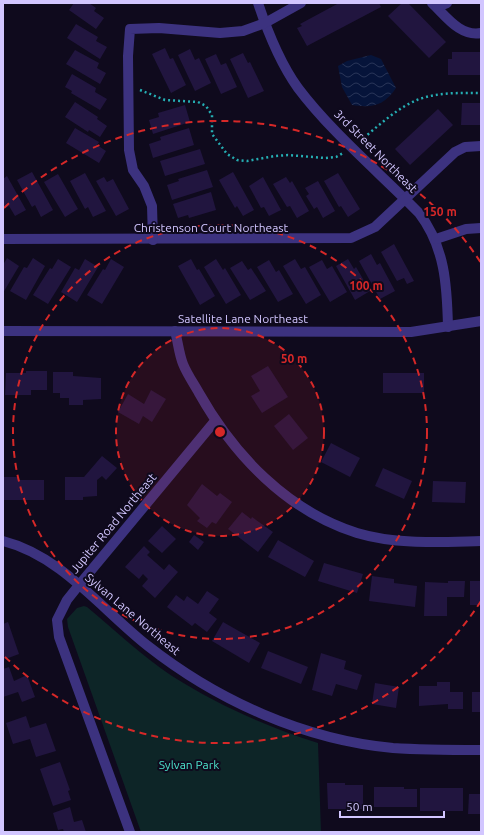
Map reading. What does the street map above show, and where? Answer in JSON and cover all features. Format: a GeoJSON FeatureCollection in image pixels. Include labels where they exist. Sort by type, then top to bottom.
{"type":"FeatureCollection","features":[{"type":"Feature","properties":{"kind":"street","name":"3rd Street Northeast"},"geometry":{"type":"LineString","coordinates":[[258,3],[275,48],[298,88],[315,108],[423,218],[436,239],[443,262],[447,291],[448,327]]}},
{"type":"Feature","properties":{"kind":"street"},"geometry":{"type":"LineString","coordinates":[[153,240],[152,206],[144,186],[133,170],[129,155],[128,85],[130,29],[159,28],[220,33],[243,31],[265,23],[301,3]]}},
{"type":"Feature","properties":{"kind":"street"},"geometry":{"type":"LineString","coordinates":[[435,5],[447,3]]}},
{"type":"Feature","properties":{"kind":"street"},"geometry":{"type":"LineString","coordinates":[[435,5],[463,32],[473,35],[481,33]]}},
{"type":"Feature","properties":{"kind":"street","name":"Christenson Court Northeast"},"geometry":{"type":"LineString","coordinates":[[3,239],[153,240],[351,238],[375,227],[455,152],[464,147],[481,146]]}},
{"type":"Feature","properties":{"kind":"street"},"geometry":{"type":"LineString","coordinates":[[436,239],[466,229],[481,228]]}},
{"type":"Feature","properties":{"kind":"street","name":"Satellite Lane Northeast"},"geometry":{"type":"LineString","coordinates":[[3,331],[411,332],[481,321]]}},
{"type":"Feature","properties":{"kind":"street"},"geometry":{"type":"LineString","coordinates":[[176,331],[182,363],[215,421],[254,468],[298,505],[326,521],[357,533],[417,542],[481,542]]}},
{"type":"Feature","properties":{"kind":"street","name":"Jupiter Road Northeast"},"geometry":{"type":"LineString","coordinates":[[130,832],[59,636],[57,620],[67,600],[215,421]]}},
{"type":"Feature","properties":{"kind":"street","name":"Sylvan Lane Northeast"},"geometry":{"type":"LineString","coordinates":[[3,541],[16,545],[44,560],[79,585],[148,646],[209,688],[242,705],[317,733],[353,742],[392,748],[481,750]]}},
{"type":"Feature","properties":{"kind":"path"},"geometry":{"type":"LineString","coordinates":[[128,85],[165,100],[198,102],[206,106],[212,115],[212,134],[227,154],[237,160],[247,161],[288,155],[325,158],[336,156],[353,147],[388,119],[417,100],[440,94],[481,93]]}},
{"type":"Feature","properties":{"kind":"green space","name":"Sylvan Park"},"geometry":{"type":"Polygon","coordinates":[[[84,606],[150,660],[189,687],[243,714],[280,730],[318,743],[321,832],[141,832],[68,627],[67,619],[77,608],[84,606]]]}},
{"type":"Feature","properties":{"kind":"water"},"geometry":{"type":"Polygon","coordinates":[[[371,55],[381,59],[396,88],[387,99],[372,106],[352,105],[342,87],[338,66],[347,61],[371,55]]]}},
{"type":"Feature","properties":{"kind":"building"},"geometry":{"type":"Polygon","coordinates":[[[74,3],[89,3],[96,8],[94,11],[104,18],[96,29],[69,10],[74,3]]]}},
{"type":"Feature","properties":{"kind":"building"},"geometry":{"type":"Polygon","coordinates":[[[339,3],[379,3],[381,7],[307,46],[297,28],[302,26],[300,24],[339,3]]]}},
{"type":"Feature","properties":{"kind":"building"},"geometry":{"type":"Polygon","coordinates":[[[402,3],[408,3],[446,42],[429,58],[388,16],[402,3]]]}},
{"type":"Feature","properties":{"kind":"building"},"geometry":{"type":"Polygon","coordinates":[[[76,24],[98,37],[96,41],[107,47],[100,59],[67,38],[76,24]]]}},
{"type":"Feature","properties":{"kind":"building"},"geometry":{"type":"Polygon","coordinates":[[[165,48],[170,59],[173,58],[186,85],[171,93],[152,54],[165,48]]]}},
{"type":"Feature","properties":{"kind":"building"},"geometry":{"type":"Polygon","coordinates":[[[190,49],[195,60],[199,58],[211,83],[195,91],[178,55],[190,49]]]}},
{"type":"Feature","properties":{"kind":"building"},"geometry":{"type":"Polygon","coordinates":[[[75,50],[99,63],[97,68],[106,73],[100,84],[66,64],[75,50]]]}},
{"type":"Feature","properties":{"kind":"building"},"geometry":{"type":"Polygon","coordinates":[[[452,52],[481,52],[481,75],[448,75],[448,59],[452,59],[452,52]]]}},
{"type":"Feature","properties":{"kind":"building"},"geometry":{"type":"Polygon","coordinates":[[[243,53],[248,63],[250,62],[264,91],[248,98],[230,59],[243,53]]]}},
{"type":"Feature","properties":{"kind":"building"},"geometry":{"type":"Polygon","coordinates":[[[216,54],[221,65],[226,63],[237,87],[221,94],[205,59],[216,54]]]}},
{"type":"Feature","properties":{"kind":"building"},"geometry":{"type":"Polygon","coordinates":[[[72,74],[96,88],[95,92],[107,99],[100,110],[71,93],[72,91],[65,87],[72,74]]]}},
{"type":"Feature","properties":{"kind":"building"},"geometry":{"type":"Polygon","coordinates":[[[75,102],[98,117],[97,119],[107,126],[100,137],[89,130],[88,132],[65,117],[75,102]]]}},
{"type":"Feature","properties":{"kind":"building"},"geometry":{"type":"Polygon","coordinates":[[[462,103],[481,103],[481,125],[461,125],[462,103]]]}},
{"type":"Feature","properties":{"kind":"building"},"geometry":{"type":"Polygon","coordinates":[[[185,105],[190,122],[153,134],[149,120],[159,117],[158,113],[185,105]]]}},
{"type":"Feature","properties":{"kind":"building"},"geometry":{"type":"Polygon","coordinates":[[[438,109],[453,125],[410,165],[395,149],[438,109]]]}},
{"type":"Feature","properties":{"kind":"building"},"geometry":{"type":"Polygon","coordinates":[[[75,128],[99,142],[97,145],[106,151],[99,163],[66,143],[75,128]]]}},
{"type":"Feature","properties":{"kind":"building"},"geometry":{"type":"Polygon","coordinates":[[[189,128],[194,145],[153,158],[149,144],[161,140],[160,137],[189,128]]]}},
{"type":"Feature","properties":{"kind":"building"},"geometry":{"type":"Polygon","coordinates":[[[200,149],[205,164],[165,176],[160,161],[200,149]]]}},
{"type":"Feature","properties":{"kind":"building"},"geometry":{"type":"Polygon","coordinates":[[[207,170],[213,187],[172,200],[167,185],[179,181],[178,179],[207,170]]]}},
{"type":"Feature","properties":{"kind":"building"},"geometry":{"type":"Polygon","coordinates":[[[32,172],[53,210],[41,217],[35,205],[32,207],[17,180],[32,172]]]}},
{"type":"Feature","properties":{"kind":"building"},"geometry":{"type":"Polygon","coordinates":[[[233,172],[254,210],[243,216],[237,206],[235,208],[219,180],[233,172]]]}},
{"type":"Feature","properties":{"kind":"building"},"geometry":{"type":"Polygon","coordinates":[[[85,173],[106,211],[93,217],[88,207],[85,209],[70,181],[85,173]]]}},
{"type":"Feature","properties":{"kind":"building"},"geometry":{"type":"Polygon","coordinates":[[[338,173],[360,209],[348,217],[341,206],[339,207],[324,181],[338,173]]]}},
{"type":"Feature","properties":{"kind":"building"},"geometry":{"type":"Polygon","coordinates":[[[58,174],[78,209],[65,217],[44,182],[58,174]]]}},
{"type":"Feature","properties":{"kind":"building"},"geometry":{"type":"Polygon","coordinates":[[[7,176],[26,210],[15,216],[9,206],[5,208],[3,204],[3,179],[7,176]]]}},
{"type":"Feature","properties":{"kind":"building"},"geometry":{"type":"Polygon","coordinates":[[[104,177],[107,182],[113,179],[129,209],[116,216],[96,181],[104,177]]]}},
{"type":"Feature","properties":{"kind":"building"},"geometry":{"type":"Polygon","coordinates":[[[263,177],[281,210],[269,216],[264,207],[261,208],[249,186],[263,177]]]}},
{"type":"Feature","properties":{"kind":"building"},"geometry":{"type":"Polygon","coordinates":[[[286,177],[290,183],[292,181],[309,211],[297,218],[290,206],[287,207],[273,184],[286,177]]]}},
{"type":"Feature","properties":{"kind":"building"},"geometry":{"type":"Polygon","coordinates":[[[318,181],[335,211],[323,218],[317,207],[314,209],[306,196],[309,194],[305,188],[318,181]]]}},
{"type":"Feature","properties":{"kind":"building"},"geometry":{"type":"Polygon","coordinates":[[[211,192],[216,210],[189,218],[188,215],[178,218],[173,204],[211,192]]]}},
{"type":"Feature","properties":{"kind":"building"},"geometry":{"type":"Polygon","coordinates":[[[394,244],[414,281],[407,284],[404,278],[397,281],[381,252],[394,244]]]}},
{"type":"Feature","properties":{"kind":"building"},"geometry":{"type":"Polygon","coordinates":[[[371,254],[377,265],[380,263],[395,291],[380,299],[359,261],[371,254]]]}},
{"type":"Feature","properties":{"kind":"building"},"geometry":{"type":"Polygon","coordinates":[[[7,258],[19,266],[3,293],[3,265],[7,258]]]}},
{"type":"Feature","properties":{"kind":"building"},"geometry":{"type":"Polygon","coordinates":[[[33,258],[45,266],[26,300],[10,291],[24,267],[27,268],[33,258]]]}},
{"type":"Feature","properties":{"kind":"building"},"geometry":{"type":"Polygon","coordinates":[[[58,259],[71,267],[48,304],[33,295],[50,268],[52,269],[58,259]]]}},
{"type":"Feature","properties":{"kind":"building"},"geometry":{"type":"Polygon","coordinates":[[[85,259],[98,267],[77,302],[61,292],[75,268],[79,270],[85,259]]]}},
{"type":"Feature","properties":{"kind":"building"},"geometry":{"type":"Polygon","coordinates":[[[111,259],[124,267],[102,304],[87,295],[111,259]]]}},
{"type":"Feature","properties":{"kind":"building"},"geometry":{"type":"Polygon","coordinates":[[[191,259],[197,270],[199,269],[215,296],[200,305],[178,266],[191,259]]]}},
{"type":"Feature","properties":{"kind":"building"},"geometry":{"type":"Polygon","coordinates":[[[216,259],[223,270],[225,268],[241,295],[226,304],[204,267],[216,259]]]}},
{"type":"Feature","properties":{"kind":"building"},"geometry":{"type":"Polygon","coordinates":[[[295,259],[301,269],[305,267],[321,295],[306,304],[283,266],[295,259]]]}},
{"type":"Feature","properties":{"kind":"building"},"geometry":{"type":"Polygon","coordinates":[[[348,259],[354,269],[356,267],[370,291],[355,300],[336,266],[348,259]]]}},
{"type":"Feature","properties":{"kind":"building"},"geometry":{"type":"Polygon","coordinates":[[[269,260],[276,272],[279,270],[293,294],[278,302],[257,267],[269,260]]]}},
{"type":"Feature","properties":{"kind":"building"},"geometry":{"type":"Polygon","coordinates":[[[322,260],[327,269],[332,266],[347,292],[330,302],[309,267],[322,260]]]}},
{"type":"Feature","properties":{"kind":"building"},"geometry":{"type":"Polygon","coordinates":[[[242,261],[248,270],[251,268],[266,291],[250,300],[230,268],[242,261]]]}},
{"type":"Feature","properties":{"kind":"building"},"geometry":{"type":"Polygon","coordinates":[[[268,366],[288,397],[262,413],[251,396],[260,391],[251,376],[268,366]]]}},
{"type":"Feature","properties":{"kind":"building"},"geometry":{"type":"Polygon","coordinates":[[[26,371],[47,371],[47,390],[31,390],[31,395],[5,395],[6,373],[26,373],[26,371]]]}},
{"type":"Feature","properties":{"kind":"building"},"geometry":{"type":"Polygon","coordinates":[[[53,372],[73,372],[73,376],[101,378],[101,399],[83,400],[83,405],[69,405],[69,398],[60,398],[60,393],[53,393],[53,372]]]}},
{"type":"Feature","properties":{"kind":"building"},"geometry":{"type":"Polygon","coordinates":[[[383,373],[424,373],[424,393],[383,393],[383,373]]]}},
{"type":"Feature","properties":{"kind":"building"},"geometry":{"type":"Polygon","coordinates":[[[151,390],[166,399],[152,422],[143,416],[139,424],[118,412],[128,394],[144,404],[151,390]]]}},
{"type":"Feature","properties":{"kind":"building"},"geometry":{"type":"Polygon","coordinates":[[[289,414],[308,438],[293,450],[274,426],[289,414]]]}},
{"type":"Feature","properties":{"kind":"building"},"geometry":{"type":"Polygon","coordinates":[[[331,443],[360,458],[350,477],[321,462],[331,443]]]}},
{"type":"Feature","properties":{"kind":"building"},"geometry":{"type":"Polygon","coordinates":[[[102,456],[117,468],[106,480],[102,476],[97,480],[97,496],[83,497],[83,500],[65,500],[65,477],[84,477],[102,456]]]}},
{"type":"Feature","properties":{"kind":"building"},"geometry":{"type":"Polygon","coordinates":[[[383,468],[412,481],[404,499],[375,486],[383,468]]]}},
{"type":"Feature","properties":{"kind":"building"},"geometry":{"type":"Polygon","coordinates":[[[3,477],[18,477],[18,480],[44,480],[44,500],[3,500],[3,477]]]}},
{"type":"Feature","properties":{"kind":"building"},"geometry":{"type":"Polygon","coordinates":[[[433,481],[466,482],[465,503],[432,502],[433,481]]]}},
{"type":"Feature","properties":{"kind":"building"},"geometry":{"type":"Polygon","coordinates":[[[202,484],[217,496],[220,493],[232,502],[216,524],[212,522],[207,528],[197,521],[200,518],[187,505],[202,484]]]}},
{"type":"Feature","properties":{"kind":"building"},"geometry":{"type":"Polygon","coordinates":[[[242,512],[251,519],[252,517],[273,532],[258,552],[228,529],[242,512]]]}},
{"type":"Feature","properties":{"kind":"building"},"geometry":{"type":"Polygon","coordinates":[[[162,526],[176,539],[162,553],[148,541],[162,526]]]}},
{"type":"Feature","properties":{"kind":"building"},"geometry":{"type":"Polygon","coordinates":[[[194,535],[204,542],[198,550],[189,542],[194,535]]]}},
{"type":"Feature","properties":{"kind":"building"},"geometry":{"type":"Polygon","coordinates":[[[278,540],[314,561],[305,577],[268,557],[278,540]]]}},
{"type":"Feature","properties":{"kind":"building"},"geometry":{"type":"Polygon","coordinates":[[[144,546],[150,552],[147,555],[164,570],[169,564],[178,572],[155,598],[142,586],[148,579],[143,574],[139,579],[125,567],[144,546]]]}},
{"type":"Feature","properties":{"kind":"building"},"geometry":{"type":"Polygon","coordinates":[[[324,563],[363,574],[357,593],[318,581],[324,563]]]}},
{"type":"Feature","properties":{"kind":"building"},"geometry":{"type":"Polygon","coordinates":[[[372,576],[394,579],[394,583],[417,586],[415,607],[369,601],[372,576]]]}},
{"type":"Feature","properties":{"kind":"building"},"geometry":{"type":"Polygon","coordinates":[[[448,581],[465,581],[464,597],[447,597],[447,616],[424,616],[425,582],[448,583],[448,581]]]}},
{"type":"Feature","properties":{"kind":"building"},"geometry":{"type":"Polygon","coordinates":[[[470,581],[481,581],[481,605],[470,605],[470,581]]]}},
{"type":"Feature","properties":{"kind":"building"},"geometry":{"type":"Polygon","coordinates":[[[207,591],[219,599],[209,613],[217,619],[207,632],[195,623],[192,626],[167,607],[176,595],[184,601],[187,596],[198,604],[207,591]]]}},
{"type":"Feature","properties":{"kind":"building"},"geometry":{"type":"Polygon","coordinates":[[[8,622],[19,654],[3,660],[3,624],[8,622]]]}},
{"type":"Feature","properties":{"kind":"building"},"geometry":{"type":"Polygon","coordinates":[[[223,622],[260,643],[249,663],[212,641],[223,622]]]}},
{"type":"Feature","properties":{"kind":"building"},"geometry":{"type":"Polygon","coordinates":[[[268,651],[308,667],[301,684],[261,668],[268,651]]]}},
{"type":"Feature","properties":{"kind":"building"},"geometry":{"type":"Polygon","coordinates":[[[321,653],[346,661],[344,669],[362,675],[357,690],[336,684],[332,696],[312,690],[321,653]]]}},
{"type":"Feature","properties":{"kind":"building"},"geometry":{"type":"Polygon","coordinates":[[[9,667],[14,681],[27,675],[35,697],[22,702],[18,692],[3,697],[3,669],[9,667]]]}},
{"type":"Feature","properties":{"kind":"building"},"geometry":{"type":"Polygon","coordinates":[[[437,682],[450,682],[450,692],[463,692],[463,709],[448,709],[448,704],[419,706],[419,686],[437,686],[437,682]]]}},
{"type":"Feature","properties":{"kind":"building"},"geometry":{"type":"Polygon","coordinates":[[[375,683],[399,687],[396,708],[372,704],[375,683]]]}},
{"type":"Feature","properties":{"kind":"building"},"geometry":{"type":"Polygon","coordinates":[[[472,692],[481,692],[481,712],[472,712],[472,692]]]}},
{"type":"Feature","properties":{"kind":"building"},"geometry":{"type":"Polygon","coordinates":[[[26,716],[30,728],[46,723],[56,751],[36,757],[30,739],[13,744],[6,723],[26,716]]]}},
{"type":"Feature","properties":{"kind":"building"},"geometry":{"type":"Polygon","coordinates":[[[60,762],[70,790],[68,791],[71,800],[53,806],[40,769],[60,762]]]}},
{"type":"Feature","properties":{"kind":"building"},"geometry":{"type":"Polygon","coordinates":[[[327,783],[363,785],[363,809],[328,809],[327,783]]]}},
{"type":"Feature","properties":{"kind":"building"},"geometry":{"type":"Polygon","coordinates":[[[374,787],[404,787],[404,789],[417,789],[417,807],[374,807],[374,787]]]}},
{"type":"Feature","properties":{"kind":"building"},"geometry":{"type":"Polygon","coordinates":[[[420,788],[463,788],[463,811],[420,811],[420,788]]]}},
{"type":"Feature","properties":{"kind":"building"},"geometry":{"type":"Polygon","coordinates":[[[469,794],[481,794],[481,814],[468,814],[469,794]]]}},
{"type":"Feature","properties":{"kind":"building"},"geometry":{"type":"Polygon","coordinates":[[[70,807],[74,822],[82,820],[86,832],[64,832],[63,829],[58,830],[53,813],[70,807]]]}}]}
